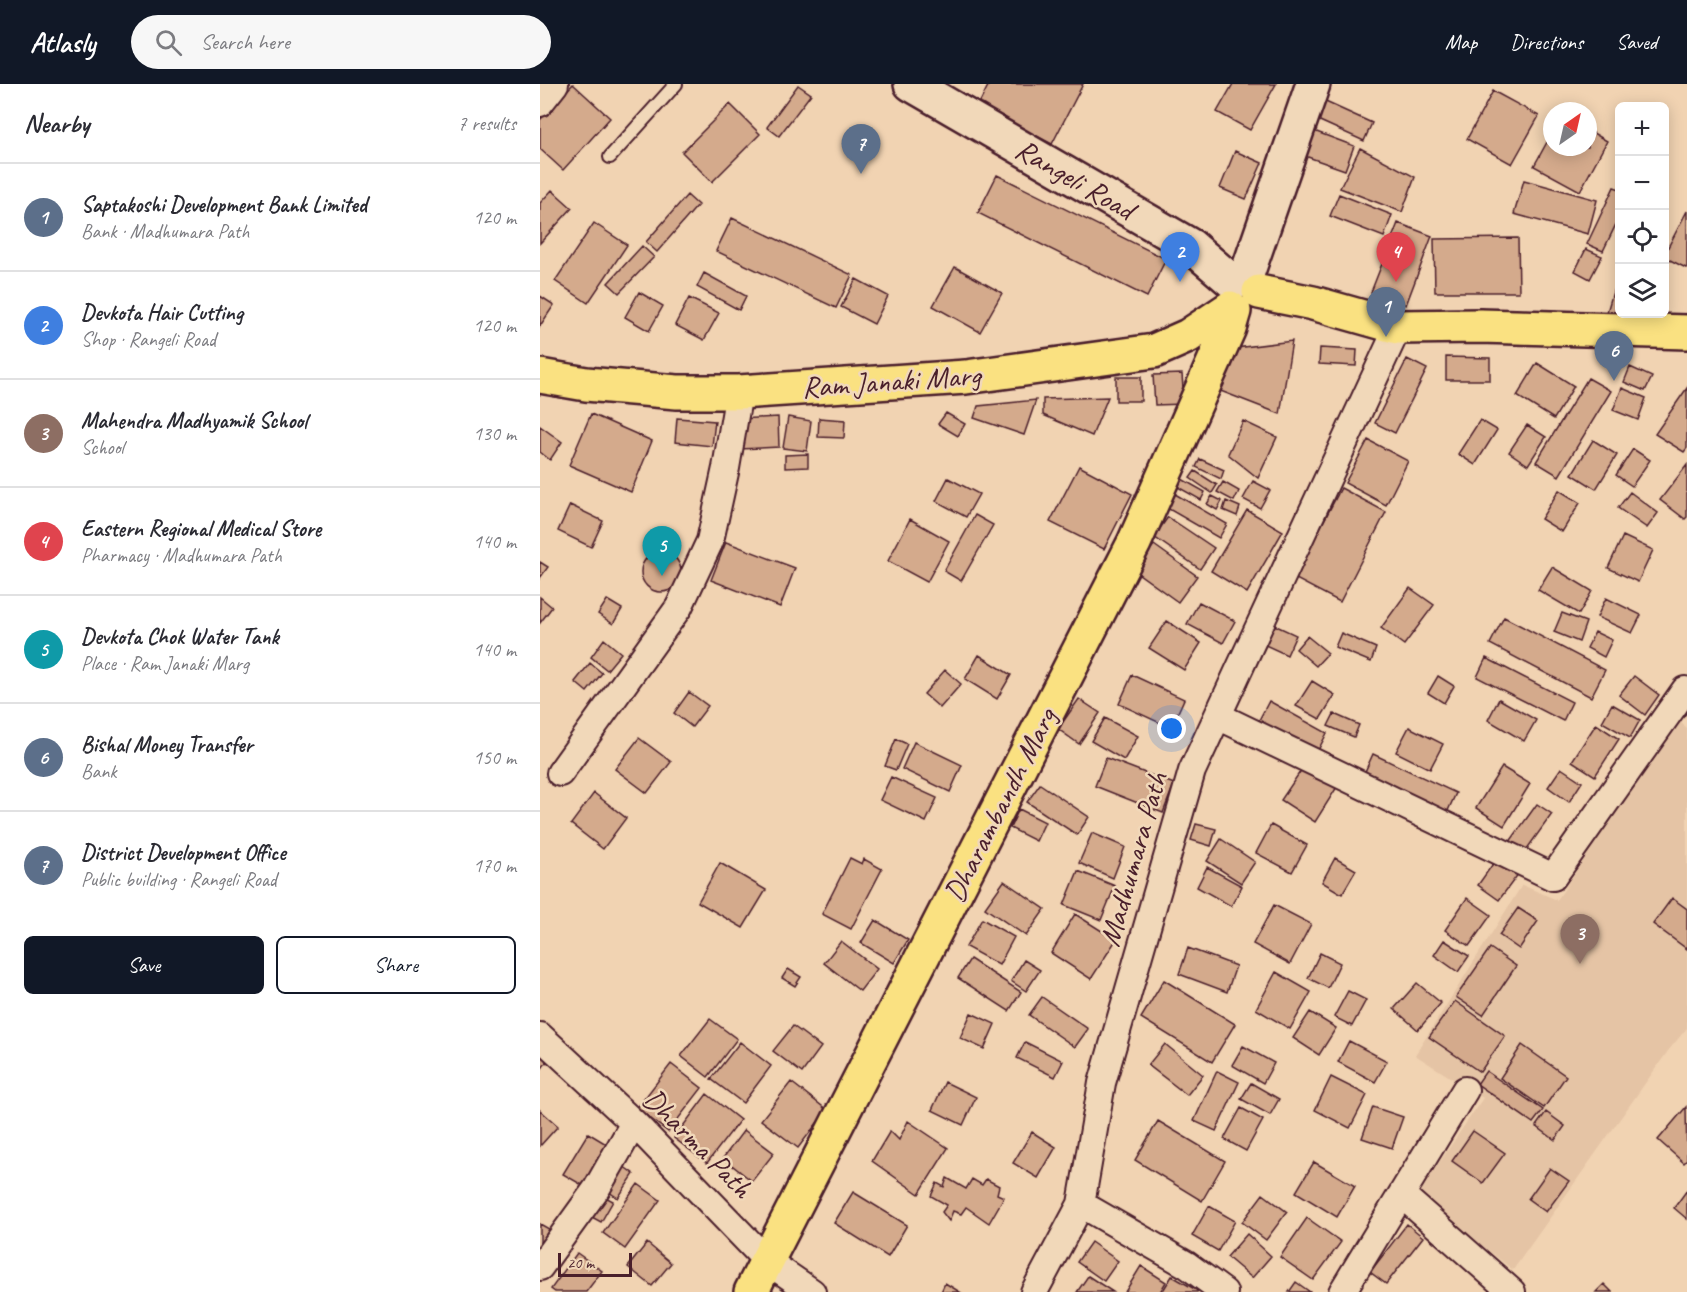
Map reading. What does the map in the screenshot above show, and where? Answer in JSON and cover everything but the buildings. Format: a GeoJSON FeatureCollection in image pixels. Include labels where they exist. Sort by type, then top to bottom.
{"type":"FeatureCollection","features":[{"type":"Feature","properties":{"kind":"main road","name":"Rangeli Road"},"geometry":{"type":"LineString","coordinates":[[911,84],[1191,246],[1240,295]]}},
{"type":"Feature","properties":{"kind":"main road"},"geometry":{"type":"LineString","coordinates":[[1313,84],[1240,295],[1313,303],[1398,327],[1480,326],[1687,332]]}},
{"type":"Feature","properties":{"kind":"main road","name":"Ram Janaki Marg"},"geometry":{"type":"LineString","coordinates":[[540,376],[586,384],[677,392],[739,392],[966,377],[1154,351],[1188,336],[1240,295]]}},
{"type":"Feature","properties":{"kind":"main road","name":"Dharambandh Marg"},"geometry":{"type":"LineString","coordinates":[[751,1292],[1134,543],[1225,339],[1240,295]]}},
{"type":"Feature","properties":{"kind":"street"},"geometry":{"type":"LineString","coordinates":[[540,103],[555,84]]}},
{"type":"Feature","properties":{"kind":"street","name":"Madhumara Path"},"geometry":{"type":"LineString","coordinates":[[1034,1292],[1081,1204],[1102,1083],[1192,771],[1398,327]]}},
{"type":"Feature","properties":{"kind":"street"},"geometry":{"type":"LineString","coordinates":[[560,774],[679,607],[710,541],[739,392]]}},
{"type":"Feature","properties":{"kind":"street"},"geometry":{"type":"LineString","coordinates":[[1218,716],[1552,877],[1686,690]]}},
{"type":"Feature","properties":{"kind":"street","name":"Dharma Path"},"geometry":{"type":"LineString","coordinates":[[540,1036],[634,1123],[767,1261],[812,1292]]}},
{"type":"Feature","properties":{"kind":"street"},"geometry":{"type":"LineString","coordinates":[[1342,1292],[1465,1090]]}},
{"type":"Feature","properties":{"kind":"street"},"geometry":{"type":"LineString","coordinates":[[543,1262],[597,1188],[634,1123]]}},
{"type":"Feature","properties":{"kind":"street"},"geometry":{"type":"LineString","coordinates":[[1402,1195],[1512,1292]]}},
{"type":"Feature","properties":{"kind":"street"},"geometry":{"type":"LineString","coordinates":[[1081,1204],[1187,1265],[1224,1292]]}},
{"type":"Feature","properties":{"kind":"lane"},"geometry":{"type":"LineString","coordinates":[[610,157],[676,84]]}},
{"type":"Feature","properties":{"kind":"shaded area"},"geometry":{"type":"Polygon","coordinates":[[[1678,720],[1687,728],[1687,1028],[1668,1051],[1513,1270],[1418,1194],[1483,1098],[1415,1055],[1522,885],[1557,900],[1678,720]]]}},
{"type":"Feature","properties":{"kind":"place","name":"District Development Office"},"geometry":{"type":"Point","coordinates":[861,174]}},
{"type":"Feature","properties":{"kind":"place","name":"Devkota Hair Cutting"},"geometry":{"type":"Point","coordinates":[1180,282]}},
{"type":"Feature","properties":{"kind":"place","name":"Eastern Regional Medical Store"},"geometry":{"type":"Point","coordinates":[1396,282]}},
{"type":"Feature","properties":{"kind":"place","name":"Saptakoshi Development Bank Limited"},"geometry":{"type":"Point","coordinates":[1386,337]}},
{"type":"Feature","properties":{"kind":"place","name":"Bishal Money Transfer"},"geometry":{"type":"Point","coordinates":[1614,381]}},
{"type":"Feature","properties":{"kind":"place","name":"Devkota Chok Water Tank"},"geometry":{"type":"Point","coordinates":[662,576]}},
{"type":"Feature","properties":{"kind":"place","name":"Mahendra Madhyamik School"},"geometry":{"type":"Point","coordinates":[1580,964]}}]}
